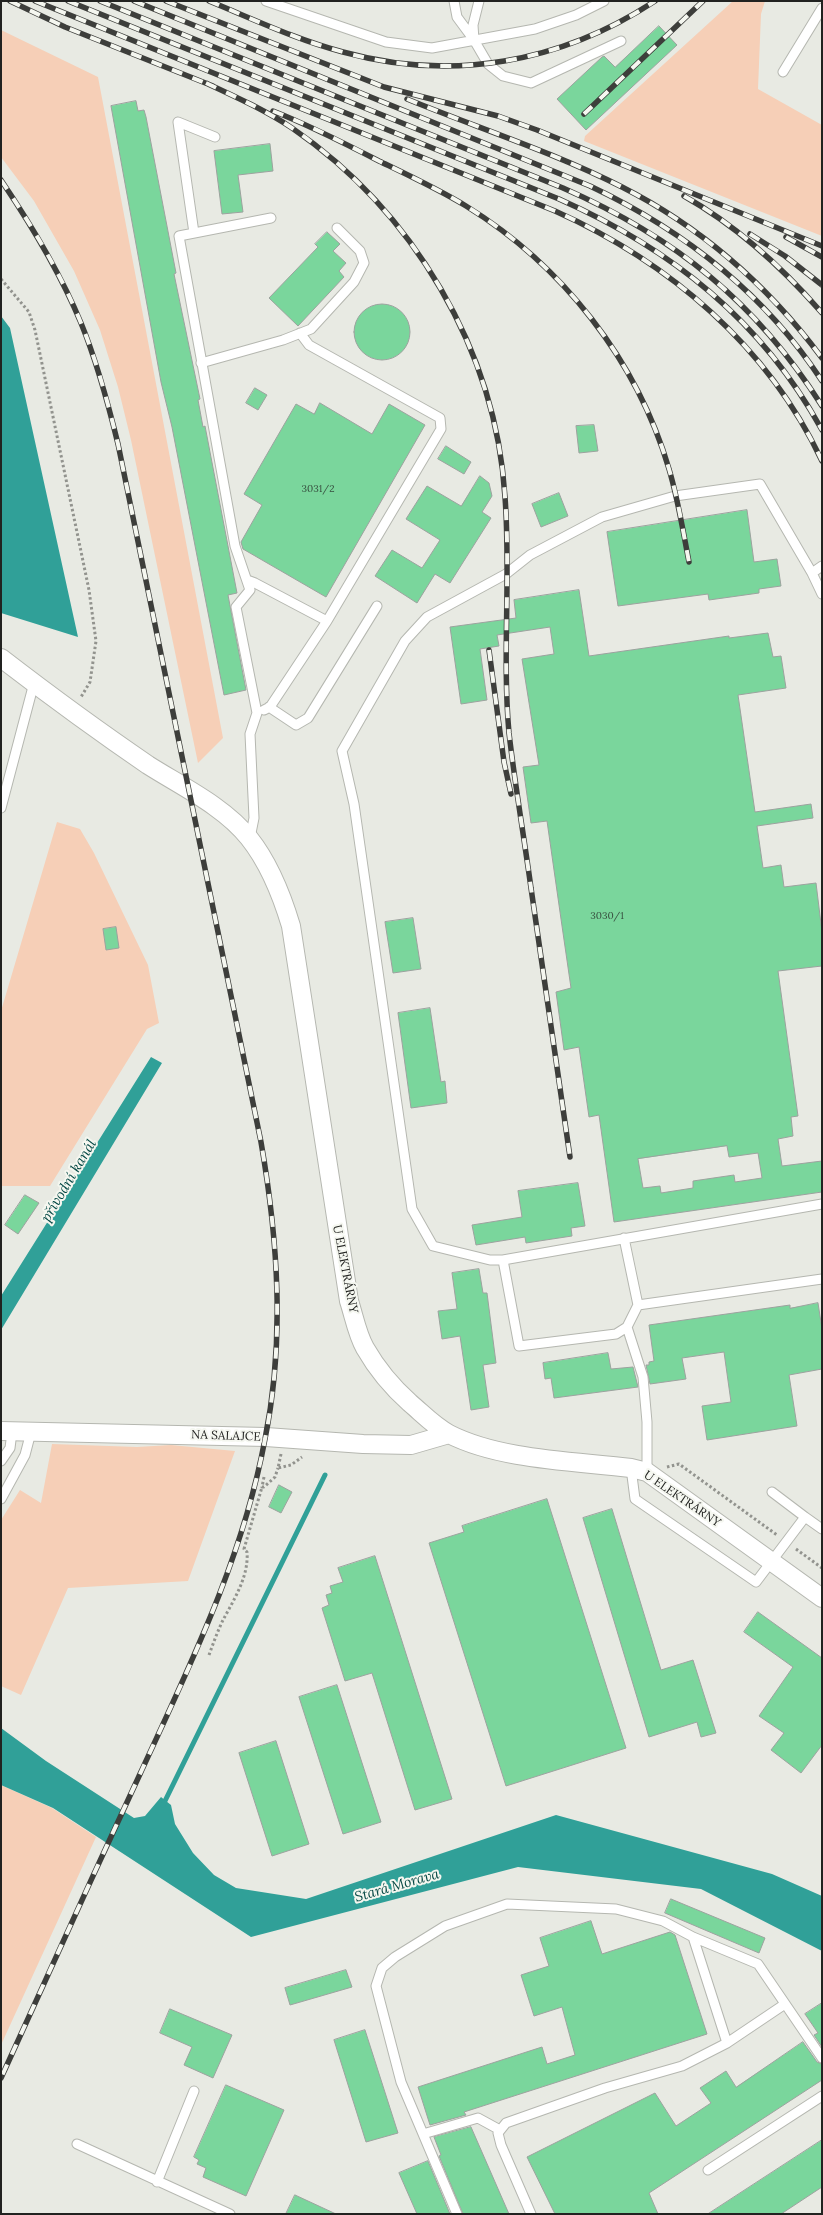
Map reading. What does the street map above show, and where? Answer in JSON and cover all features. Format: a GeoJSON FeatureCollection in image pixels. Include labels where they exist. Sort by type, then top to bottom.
{"type":"FeatureCollection","features":[{"type":"Feature","properties":{"kind":"street","name":"U ELEKTRÁRNY"},"geometry":{"type":"LineString","coordinates":[[1,658],[34,684],[147,764],[231,818],[250,838],[279,890],[291,926],[349,1301],[364,1346],[380,1372],[397,1391],[433,1424],[449,1434],[476,1445],[504,1453],[639,1470],[822,1598]]}},
{"type":"Feature","properties":{"kind":"street","name":"NA SALAJCE"},"geometry":{"type":"LineString","coordinates":[[7,1431],[266,1437],[411,1446],[449,1434]]}},
{"type":"Feature","properties":{"kind":"lane"},"geometry":{"type":"LineString","coordinates":[[266,1],[386,42],[432,48],[534,29],[576,16],[604,1]]}},
{"type":"Feature","properties":{"kind":"lane"},"geometry":{"type":"LineString","coordinates":[[454,1],[457,17],[492,68],[503,76],[531,83],[621,41]]}},
{"type":"Feature","properties":{"kind":"lane"},"geometry":{"type":"LineString","coordinates":[[474,40],[473,25],[479,1]]}},
{"type":"Feature","properties":{"kind":"lane"},"geometry":{"type":"LineString","coordinates":[[783,72],[822,8]]}},
{"type":"Feature","properties":{"kind":"lane"},"geometry":{"type":"LineString","coordinates":[[194,233],[178,122],[215,137]]}},
{"type":"Feature","properties":{"kind":"lane"},"geometry":{"type":"LineString","coordinates":[[250,838],[254,818],[250,734],[257,713],[236,607],[250,590],[235,546],[179,236],[271,218]]}},
{"type":"Feature","properties":{"kind":"lane"},"geometry":{"type":"LineString","coordinates":[[201,363],[283,340],[311,329],[354,282],[364,263],[360,251],[337,228]]}},
{"type":"Feature","properties":{"kind":"lane"},"geometry":{"type":"LineString","coordinates":[[257,713],[269,707],[327,621],[441,429],[440,418],[309,346],[300,333]]}},
{"type":"Feature","properties":{"kind":"lane"},"geometry":{"type":"LineString","coordinates":[[822,594],[812,573],[760,484],[675,496],[602,517],[530,554],[506,574],[427,617],[405,641],[342,751],[354,804],[412,1209],[432,1246],[490,1260],[503,1260],[822,1204]]}},
{"type":"Feature","properties":{"kind":"lane"},"geometry":{"type":"LineString","coordinates":[[812,573],[822,566]]}},
{"type":"Feature","properties":{"kind":"lane"},"geometry":{"type":"LineString","coordinates":[[247,580],[327,621]]}},
{"type":"Feature","properties":{"kind":"lane"},"geometry":{"type":"LineString","coordinates":[[269,707],[296,725],[308,718],[377,606]]}},
{"type":"Feature","properties":{"kind":"lane"},"geometry":{"type":"LineString","coordinates":[[1,808],[34,684]]}},
{"type":"Feature","properties":{"kind":"lane"},"geometry":{"type":"LineString","coordinates":[[503,1260],[519,1346],[616,1334],[627,1327],[638,1305],[624,1238]]}},
{"type":"Feature","properties":{"kind":"lane"},"geometry":{"type":"LineString","coordinates":[[638,1305],[822,1279]]}},
{"type":"Feature","properties":{"kind":"lane"},"geometry":{"type":"LineString","coordinates":[[627,1327],[643,1377],[647,1422],[635,1498],[756,1582],[806,1517]]}},
{"type":"Feature","properties":{"kind":"lane"},"geometry":{"type":"LineString","coordinates":[[1,1461],[10,1448],[7,1431]]}},
{"type":"Feature","properties":{"kind":"lane"},"geometry":{"type":"LineString","coordinates":[[1,1499],[25,1455],[31,1432]]}},
{"type":"Feature","properties":{"kind":"lane"},"geometry":{"type":"LineString","coordinates":[[772,1492],[822,1529]]}},
{"type":"Feature","properties":{"kind":"lane"},"geometry":{"type":"LineString","coordinates":[[457,2214],[401,2082],[376,1986],[382,1968],[395,1957],[445,1926],[507,1904],[616,1909],[663,1921],[693,1937],[758,1964],[822,2058]]}},
{"type":"Feature","properties":{"kind":"lane"},"geometry":{"type":"LineString","coordinates":[[693,1937],[727,2043]]}},
{"type":"Feature","properties":{"kind":"lane"},"geometry":{"type":"LineString","coordinates":[[531,2214],[501,2145],[498,2133],[506,2123],[604,2088],[682,2066],[727,2043],[785,2004]]}},
{"type":"Feature","properties":{"kind":"lane"},"geometry":{"type":"LineString","coordinates":[[157,2182],[194,2091]]}},
{"type":"Feature","properties":{"kind":"lane"},"geometry":{"type":"LineString","coordinates":[[708,2170],[822,2096]]}},
{"type":"Feature","properties":{"kind":"lane"},"geometry":{"type":"LineString","coordinates":[[423,2134],[478,2118],[500,2130]]}},
{"type":"Feature","properties":{"kind":"lane"},"geometry":{"type":"LineString","coordinates":[[77,2144],[230,2214]]}},
{"type":"Feature","properties":{"kind":"path"},"geometry":{"type":"LineString","coordinates":[[1,279],[29,312],[35,330],[89,590],[96,641],[90,682],[74,711]]}},
{"type":"Feature","properties":{"kind":"path"},"geometry":{"type":"LineString","coordinates":[[639,1470],[679,1464],[822,1568]]}},
{"type":"Feature","properties":{"kind":"path"},"geometry":{"type":"LineString","coordinates":[[262,1487],[266,1487],[272,1480],[278,1468]]}},
{"type":"Feature","properties":{"kind":"path"},"geometry":{"type":"LineString","coordinates":[[209,1655],[240,1585],[248,1558],[247,1552],[244,1549],[264,1477]]}},
{"type":"Feature","properties":{"kind":"shaded area"},"geometry":{"type":"Polygon","coordinates":[[[733,1],[765,1],[761,14],[758,89],[822,125],[822,236],[584,141],[585,136],[733,1]]]}},
{"type":"Feature","properties":{"kind":"shaded area"},"geometry":{"type":"Polygon","coordinates":[[[1,30],[98,77],[223,738],[198,763],[131,440],[118,387],[100,330],[74,271],[34,201],[1,157],[1,30]]]}},
{"type":"Feature","properties":{"kind":"shaded area"},"geometry":{"type":"Polygon","coordinates":[[[57,822],[80,829],[94,853],[148,965],[159,1023],[147,1029],[50,1186],[1,1186],[1,1011],[57,822]]]}},
{"type":"Feature","properties":{"kind":"shaded area"},"geometry":{"type":"Polygon","coordinates":[[[52,1444],[137,1447],[171,1445],[235,1451],[188,1581],[68,1588],[21,1695],[1,1686],[1,1520],[20,1490],[41,1503],[52,1444]]]}},
{"type":"Feature","properties":{"kind":"shaded area"},"geometry":{"type":"Polygon","coordinates":[[[1,1785],[52,1808],[96,1837],[1,2045],[1,1785]]]}},
{"type":"Feature","properties":{"kind":"water"},"geometry":{"type":"Polygon","coordinates":[[[1,316],[10,328],[78,637],[1,613],[1,316]]]}},
{"type":"Feature","properties":{"kind":"water"},"geometry":{"type":"Polygon","coordinates":[[[151,1057],[162,1063],[1,1330],[1,1296],[151,1057]]]}},
{"type":"Feature","properties":{"kind":"water","name":"Stará Morava"},"geometry":{"type":"Polygon","coordinates":[[[1,1728],[46,1761],[134,1818],[145,1816],[161,1797],[171,1805],[175,1824],[193,1853],[214,1875],[236,1888],[306,1899],[556,1815],[772,1874],[822,1896],[822,1951],[701,1889],[518,1867],[251,1937],[53,1808],[1,1785],[1,1728]]]}},
{"type":"Feature","properties":{"kind":"building"},"geometry":{"type":"Polygon","coordinates":[[[659,26],[677,45],[586,130],[557,99],[602,57],[604,56],[615,67],[659,26]]]}},
{"type":"Feature","properties":{"kind":"building"},"geometry":{"type":"Polygon","coordinates":[[[136,101],[138,111],[144,110],[146,117],[176,273],[174,274],[200,399],[198,400],[203,427],[205,426],[237,593],[228,595],[246,690],[224,695],[172,427],[161,382],[111,106],[136,101]]]}},
{"type":"Feature","properties":{"kind":"building"},"geometry":{"type":"Polygon","coordinates":[[[270,144],[273,171],[238,175],[243,212],[222,214],[214,151],[270,144]]]}},
{"type":"Feature","properties":{"kind":"building"},"geometry":{"type":"Polygon","coordinates":[[[327,232],[340,244],[333,251],[346,263],[339,271],[344,277],[298,326],[269,298],[318,247],[315,244],[327,232]]]}},
{"type":"Feature","properties":{"kind":"building"},"geometry":{"type":"Polygon","coordinates":[[[376,304],[388,304],[402,312],[410,326],[408,343],[402,352],[388,360],[376,360],[366,355],[359,348],[354,338],[354,326],[359,316],[366,309],[376,304]]]}},
{"type":"Feature","properties":{"kind":"building"},"geometry":{"type":"Polygon","coordinates":[[[255,388],[267,395],[258,410],[246,403],[255,388]]]}},
{"type":"Feature","properties":{"kind":"building"},"geometry":{"type":"Polygon","coordinates":[[[320,403],[372,434],[389,404],[425,425],[326,597],[243,549],[241,542],[262,505],[244,494],[296,404],[314,414],[320,403]]]}},
{"type":"Feature","properties":{"kind":"building"},"geometry":{"type":"Polygon","coordinates":[[[594,425],[598,451],[579,453],[576,426],[594,425]]]}},
{"type":"Feature","properties":{"kind":"building"},"geometry":{"type":"Polygon","coordinates":[[[446,446],[471,462],[464,474],[438,459],[446,446]]]}},
{"type":"Feature","properties":{"kind":"building"},"geometry":{"type":"Polygon","coordinates":[[[480,476],[489,483],[492,496],[482,512],[491,518],[450,583],[435,574],[417,603],[375,576],[392,550],[422,568],[440,540],[406,519],[427,486],[461,506],[480,476]]]}},
{"type":"Feature","properties":{"kind":"building"},"geometry":{"type":"Polygon","coordinates":[[[559,493],[568,516],[541,527],[532,504],[559,493]]]}},
{"type":"Feature","properties":{"kind":"building"},"geometry":{"type":"Polygon","coordinates":[[[747,510],[754,562],[777,559],[781,586],[759,589],[759,593],[709,600],[708,594],[618,606],[607,532],[747,510]]]}},
{"type":"Feature","properties":{"kind":"building"},"geometry":{"type":"Polygon","coordinates":[[[579,590],[589,656],[729,636],[729,638],[768,633],[773,657],[781,656],[786,688],[738,695],[755,812],[811,804],[813,818],[757,826],[763,868],[781,865],[784,887],[816,883],[822,932],[822,966],[778,971],[798,1116],[791,1117],[793,1136],[778,1139],[782,1166],[822,1161],[822,1192],[614,1222],[599,1115],[589,1117],[579,1047],[564,1050],[556,992],[571,988],[547,821],[531,823],[523,767],[539,765],[522,659],[554,654],[550,627],[497,635],[499,646],[480,649],[487,700],[461,704],[450,627],[516,618],[514,600],[579,590]],[[727,1146],[638,1159],[643,1188],[660,1186],[661,1193],[693,1188],[693,1181],[734,1175],[735,1182],[762,1178],[758,1153],[729,1157],[727,1146]]]}},
{"type":"Feature","properties":{"kind":"building"},"geometry":{"type":"Polygon","coordinates":[[[413,918],[421,969],[393,973],[385,922],[413,918]]]}},
{"type":"Feature","properties":{"kind":"building"},"geometry":{"type":"Polygon","coordinates":[[[116,927],[119,948],[106,950],[103,929],[116,927]]]}},
{"type":"Feature","properties":{"kind":"building"},"geometry":{"type":"Polygon","coordinates":[[[430,1008],[441,1082],[445,1081],[447,1103],[411,1108],[398,1013],[430,1008]]]}},
{"type":"Feature","properties":{"kind":"building"},"geometry":{"type":"Polygon","coordinates":[[[578,1183],[585,1226],[571,1228],[572,1236],[526,1243],[525,1237],[476,1245],[472,1225],[522,1217],[518,1191],[578,1183]]]}},
{"type":"Feature","properties":{"kind":"building"},"geometry":{"type":"Polygon","coordinates":[[[25,1195],[39,1203],[18,1234],[5,1225],[25,1195]]]}},
{"type":"Feature","properties":{"kind":"building"},"geometry":{"type":"Polygon","coordinates":[[[479,1269],[483,1293],[487,1293],[496,1363],[483,1365],[489,1407],[471,1410],[460,1336],[442,1339],[438,1311],[457,1309],[452,1273],[479,1269]]]}},
{"type":"Feature","properties":{"kind":"building"},"geometry":{"type":"Polygon","coordinates":[[[818,1303],[822,1329],[822,1369],[789,1375],[797,1426],[707,1440],[702,1406],[731,1402],[724,1352],[682,1358],[686,1379],[650,1384],[646,1365],[654,1361],[649,1325],[790,1305],[790,1308],[818,1303]]]}},
{"type":"Feature","properties":{"kind":"building"},"geometry":{"type":"Polygon","coordinates":[[[608,1353],[611,1369],[633,1367],[638,1387],[554,1398],[551,1378],[545,1379],[543,1363],[608,1353]]]}},
{"type":"Feature","properties":{"kind":"building"},"geometry":{"type":"Polygon","coordinates":[[[279,1485],[292,1492],[281,1513],[269,1507],[279,1485]]]}},
{"type":"Feature","properties":{"kind":"building"},"geometry":{"type":"Polygon","coordinates":[[[547,1499],[626,1748],[506,1786],[429,1543],[464,1532],[462,1526],[547,1499]]]}},
{"type":"Feature","properties":{"kind":"building"},"geometry":{"type":"Polygon","coordinates":[[[612,1509],[661,1670],[693,1660],[716,1733],[701,1737],[697,1722],[649,1737],[583,1518],[612,1509]]]}},
{"type":"Feature","properties":{"kind":"building"},"geometry":{"type":"Polygon","coordinates":[[[375,1556],[452,1799],[415,1810],[372,1673],[345,1681],[322,1608],[329,1605],[326,1595],[332,1593],[330,1586],[343,1582],[338,1568],[375,1556]]]}},
{"type":"Feature","properties":{"kind":"building"},"geometry":{"type":"Polygon","coordinates":[[[758,1612],[822,1658],[822,1745],[801,1773],[771,1750],[784,1733],[759,1716],[793,1667],[744,1632],[758,1612]]]}},
{"type":"Feature","properties":{"kind":"building"},"geometry":{"type":"Polygon","coordinates":[[[337,1685],[381,1822],[343,1834],[299,1697],[337,1685]]]}},
{"type":"Feature","properties":{"kind":"building"},"geometry":{"type":"Polygon","coordinates":[[[276,1741],[309,1844],[272,1856],[239,1753],[276,1741]]]}},
{"type":"Feature","properties":{"kind":"building"},"geometry":{"type":"Polygon","coordinates":[[[671,1899],[765,1938],[759,1953],[665,1913],[671,1899]]]}},
{"type":"Feature","properties":{"kind":"building"},"geometry":{"type":"Polygon","coordinates":[[[591,1921],[602,1954],[670,1932],[675,1935],[707,2034],[464,2112],[466,2115],[430,2125],[418,2087],[542,2047],[547,2064],[575,2055],[562,2007],[534,2016],[521,1975],[549,1966],[540,1938],[591,1921]]]}},
{"type":"Feature","properties":{"kind":"building"},"geometry":{"type":"Polygon","coordinates":[[[346,1970],[352,1987],[290,2005],[285,1988],[346,1970]]]}},
{"type":"Feature","properties":{"kind":"building"},"geometry":{"type":"Polygon","coordinates":[[[822,2003],[822,2047],[814,2035],[818,2033],[805,2014],[822,2003]]]}},
{"type":"Feature","properties":{"kind":"building"},"geometry":{"type":"Polygon","coordinates":[[[170,2009],[232,2035],[213,2078],[184,2065],[192,2047],[160,2033],[170,2009]]]}},
{"type":"Feature","properties":{"kind":"building"},"geometry":{"type":"Polygon","coordinates":[[[365,2030],[398,2133],[366,2142],[334,2040],[365,2030]]]}},
{"type":"Feature","properties":{"kind":"building"},"geometry":{"type":"Polygon","coordinates":[[[803,2042],[817,2062],[822,2064],[822,2080],[649,2193],[658,2214],[555,2214],[527,2157],[655,2093],[676,2126],[711,2103],[700,2088],[726,2071],[736,2087],[803,2042]]]}},
{"type":"Feature","properties":{"kind":"building"},"geometry":{"type":"Polygon","coordinates":[[[226,2085],[284,2110],[246,2196],[203,2177],[206,2168],[197,2164],[199,2160],[194,2157],[226,2085]]]}},
{"type":"Feature","properties":{"kind":"building"},"geometry":{"type":"Polygon","coordinates":[[[471,2127],[509,2214],[463,2214],[439,2156],[441,2155],[434,2137],[471,2127]]]}},
{"type":"Feature","properties":{"kind":"building"},"geometry":{"type":"Polygon","coordinates":[[[822,2140],[822,2187],[781,2214],[708,2214],[822,2140]]]}},
{"type":"Feature","properties":{"kind":"building"},"geometry":{"type":"Polygon","coordinates":[[[428,2161],[450,2214],[417,2214],[399,2173],[428,2161]]]}},
{"type":"Feature","properties":{"kind":"building"},"geometry":{"type":"Polygon","coordinates":[[[295,2195],[336,2214],[286,2214],[295,2195]]]}},
{"type":"Feature","properties":{"kind":"waterway"},"geometry":{"type":"LineString","coordinates":[[163,1805],[325,1475]]}},
{"type":"Feature","properties":{"kind":"railway"},"geometry":{"type":"LineString","coordinates":[[10,1],[65,27],[213,86]]}},
{"type":"Feature","properties":{"kind":"railway"},"geometry":{"type":"LineString","coordinates":[[35,1],[555,211],[637,255],[675,282],[711,312],[744,345],[774,381],[800,419],[822,461]]}},
{"type":"Feature","properties":{"kind":"railway"},"geometry":{"type":"LineString","coordinates":[[68,1],[559,199],[639,241],[676,265],[710,292],[742,322],[771,355],[798,391],[822,430]]}},
{"type":"Feature","properties":{"kind":"railway"},"geometry":{"type":"LineString","coordinates":[[100,1],[563,188],[604,207],[677,251],[710,276],[741,304],[797,369],[822,406]]}},
{"type":"Feature","properties":{"kind":"railway"},"geometry":{"type":"LineString","coordinates":[[134,1],[590,186],[624,203],[689,244],[720,267],[775,320],[822,381]]}},
{"type":"Feature","properties":{"kind":"railway"},"geometry":{"type":"LineString","coordinates":[[166,1],[384,87],[498,116],[537,130],[822,246]]}},
{"type":"Feature","properties":{"kind":"railway"},"geometry":{"type":"LineString","coordinates":[[209,1],[309,42],[384,61],[424,65],[464,65],[504,61],[543,52],[582,39],[619,22],[655,1]]}},
{"type":"Feature","properties":{"kind":"railway"},"geometry":{"type":"LineString","coordinates":[[584,114],[703,1]]}},
{"type":"Feature","properties":{"kind":"railway"},"geometry":{"type":"LineString","coordinates":[[206,83],[282,121],[336,162],[375,200],[410,242],[440,288],[466,338],[485,389],[498,442],[505,497],[507,527],[506,674],[509,733],[570,1157]]}},
{"type":"Feature","properties":{"kind":"railway"},"geometry":{"type":"LineString","coordinates":[[407,99],[596,174],[651,203],[706,240],[732,261],[780,307],[822,358]]}},
{"type":"Feature","properties":{"kind":"railway"},"geometry":{"type":"LineString","coordinates":[[273,111],[340,141],[466,206],[501,230],[534,257],[564,286],[592,319],[616,353],[637,390],[655,429],[672,480],[689,562]]}},
{"type":"Feature","properties":{"kind":"railway"},"geometry":{"type":"LineString","coordinates":[[1,180],[45,250],[73,304],[97,368],[118,444],[261,1142],[272,1216],[277,1290],[275,1365],[265,1439],[255,1483],[229,1569],[178,1692],[1,2078]]}},
{"type":"Feature","properties":{"kind":"railway"},"geometry":{"type":"LineString","coordinates":[[684,196],[722,220],[758,248],[791,279],[822,313]]}},
{"type":"Feature","properties":{"kind":"railway"},"geometry":{"type":"LineString","coordinates":[[750,234],[785,256],[822,285]]}},
{"type":"Feature","properties":{"kind":"railway"},"geometry":{"type":"LineString","coordinates":[[786,237],[822,257]]}},
{"type":"Feature","properties":{"kind":"railway"},"geometry":{"type":"LineString","coordinates":[[489,650],[504,762],[511,794]]}},
{"type":"Feature","properties":{"kind":"water label","name":"přívodní kanál"},"geometry":{"type":"Point","coordinates":[69,1181]}}]}
